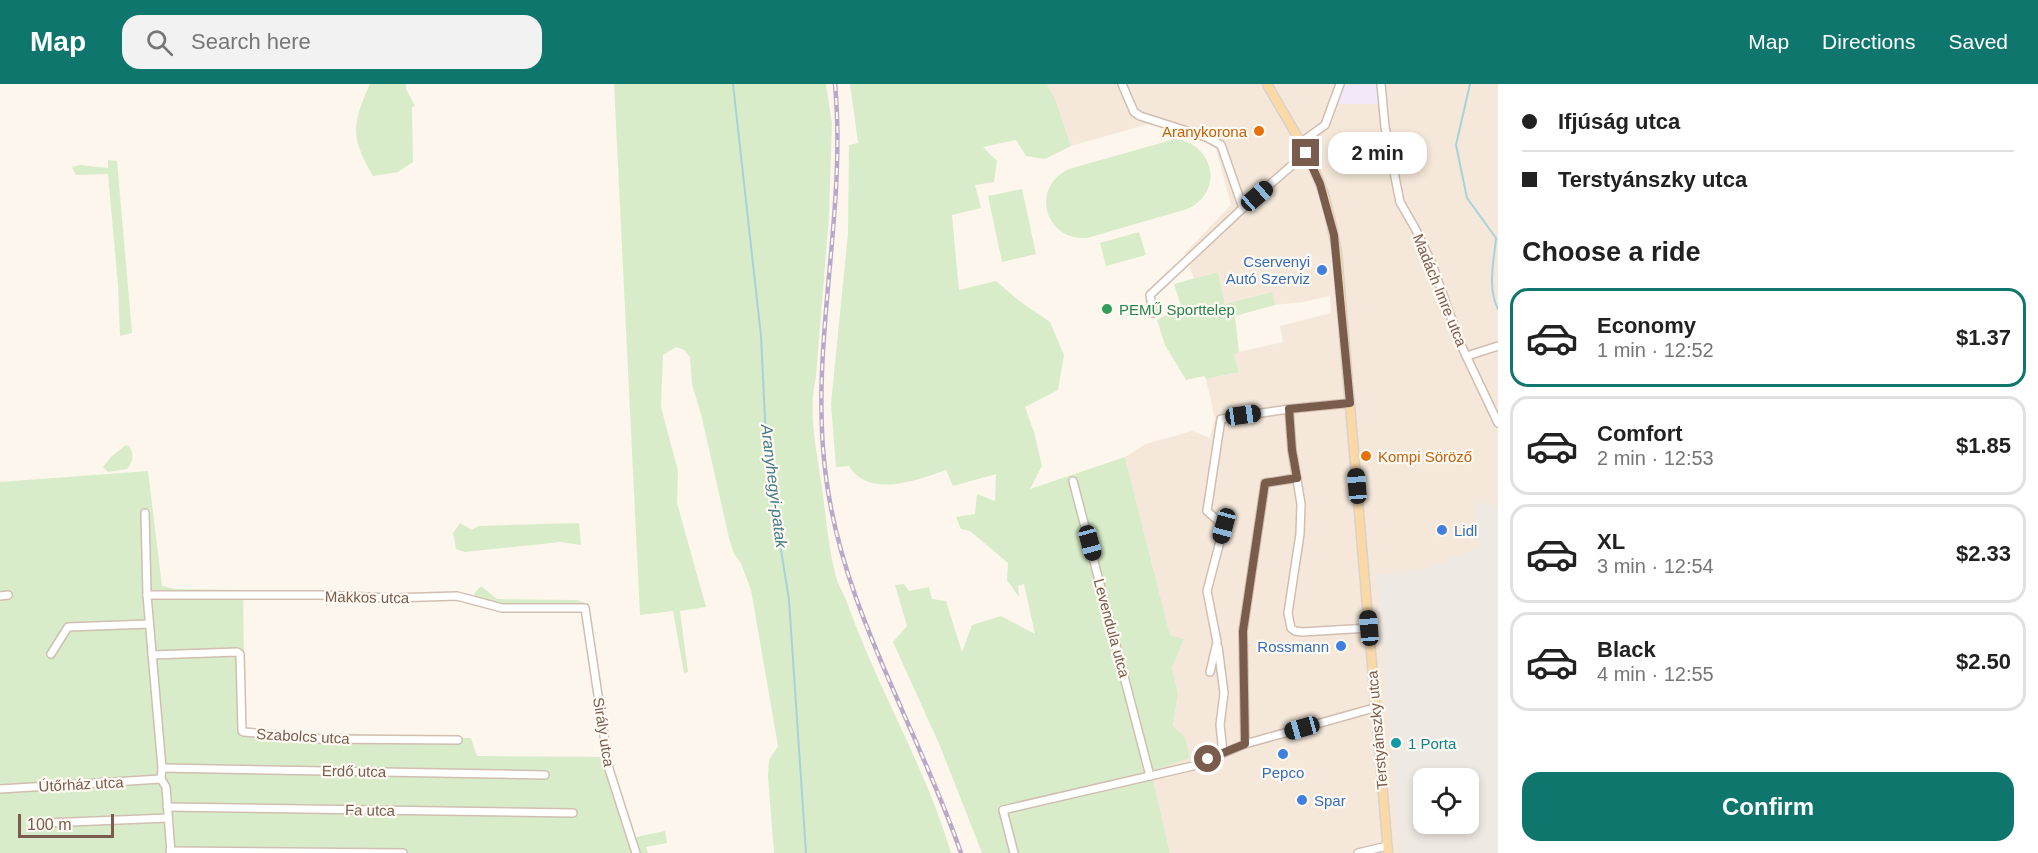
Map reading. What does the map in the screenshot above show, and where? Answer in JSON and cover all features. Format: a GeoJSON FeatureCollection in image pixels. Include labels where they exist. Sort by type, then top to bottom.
{"type":"FeatureCollection","features":[{"type":"Feature","properties":{"kind":"main road","name":"Terstyánszky utca"},"geometry":{"type":"LineString","coordinates":[[1267,84],[1306,153],[1320,184],[1334,235],[1387,850]]}},
{"type":"Feature","properties":{"kind":"street"},"geometry":{"type":"LineString","coordinates":[[1122,84],[1134,112],[1140,116],[1206,137],[1221,145],[1243,208]]}},
{"type":"Feature","properties":{"kind":"street"},"geometry":{"type":"LineString","coordinates":[[1300,143],[1325,124],[1340,84]]}},
{"type":"Feature","properties":{"kind":"street","name":"Madách Imre utca"},"geometry":{"type":"LineString","coordinates":[[1381,84],[1385,127],[1400,202],[1416,230],[1460,343],[1498,423]]}},
{"type":"Feature","properties":{"kind":"street"},"geometry":{"type":"LineString","coordinates":[[1153,313],[1150,295],[1306,153]]}},
{"type":"Feature","properties":{"kind":"street"},"geometry":{"type":"LineString","coordinates":[[1467,356],[1498,346]]}},
{"type":"Feature","properties":{"kind":"street"},"geometry":{"type":"LineString","coordinates":[[1223,752],[1220,726],[1224,693],[1207,591],[1224,526],[1207,511],[1221,419],[1350,403]]}},
{"type":"Feature","properties":{"kind":"street"},"geometry":{"type":"LineString","coordinates":[[1289,409],[1292,450],[1301,504],[1300,534],[1288,613],[1291,628],[1302,632],[1369,628]]}},
{"type":"Feature","properties":{"kind":"street"},"geometry":{"type":"LineString","coordinates":[[1245,744],[1243,631],[1265,483],[1297,478]]}},
{"type":"Feature","properties":{"kind":"street","name":"Levendula utca"},"geometry":{"type":"LineString","coordinates":[[1073,481],[1150,776]]}},
{"type":"Feature","properties":{"kind":"street"},"geometry":{"type":"LineString","coordinates":[[144,513],[149,624],[162,768],[161,779],[166,787],[170,852],[403,853]]}},
{"type":"Feature","properties":{"kind":"street","name":"Makkos utca"},"geometry":{"type":"LineString","coordinates":[[147,595],[320,595],[391,598],[457,596],[502,609],[585,608]]}},
{"type":"Feature","properties":{"kind":"street","name":"Sirály utca"},"geometry":{"type":"LineString","coordinates":[[585,608],[609,769],[636,853]]}},
{"type":"Feature","properties":{"kind":"street"},"geometry":{"type":"LineString","coordinates":[[51,654],[68,627],[149,624]]}},
{"type":"Feature","properties":{"kind":"street"},"geometry":{"type":"LineString","coordinates":[[1210,672],[1217,642]]}},
{"type":"Feature","properties":{"kind":"street","name":"Szabolcs utca"},"geometry":{"type":"LineString","coordinates":[[152,655],[237,652],[240,654],[242,730],[244,732],[321,738],[458,740]]}},
{"type":"Feature","properties":{"kind":"street"},"geometry":{"type":"LineString","coordinates":[[1014,853],[1003,810],[1193,766],[1245,744],[1374,708]]}},
{"type":"Feature","properties":{"kind":"street","name":"Erdő utca"},"geometry":{"type":"LineString","coordinates":[[162,768],[546,775]]}},
{"type":"Feature","properties":{"kind":"street","name":"Útőrház utca"},"geometry":{"type":"LineString","coordinates":[[0,789],[161,779]]}},
{"type":"Feature","properties":{"kind":"street","name":"Fa utca"},"geometry":{"type":"LineString","coordinates":[[167,807],[573,813]]}},
{"type":"Feature","properties":{"kind":"street"},"geometry":{"type":"LineString","coordinates":[[46,823],[168,818]]}},
{"type":"Feature","properties":{"kind":"street"},"geometry":{"type":"LineString","coordinates":[[1358,853],[1387,850]]}},
{"type":"Feature","properties":{"kind":"shaded area"},"geometry":{"type":"Polygon","coordinates":[[[1047,84],[1498,84],[1498,853],[1170,853],[1151,771],[1185,737],[1173,727],[1178,694],[1172,668],[1184,639],[1170,635],[1125,457],[1146,444],[1192,431],[1210,438],[1215,419],[1206,379],[1239,372],[1234,353],[1283,342],[1280,326],[1331,313],[1330,296],[1275,305],[1271,292],[1225,304],[1218,272],[1194,279],[1185,253],[1231,205],[1215,145],[1152,123],[1071,146],[1055,98],[1047,84]]]}},
{"type":"Feature","properties":{"kind":"shaded area"},"geometry":{"type":"Polygon","coordinates":[[[1379,84],[1380,104],[1337,104],[1344,85],[1379,84]]]}},
{"type":"Feature","properties":{"kind":"shaded area"},"geometry":{"type":"Polygon","coordinates":[[[1481,502],[1498,506],[1498,853],[1401,853],[1376,575],[1422,570],[1479,547],[1475,507],[1481,502]]]}},
{"type":"Feature","properties":{"kind":"green space"},"geometry":{"type":"Polygon","coordinates":[[[370,84],[406,84],[406,89],[415,106],[412,107],[413,162],[398,172],[373,176],[360,151],[356,130],[357,121],[370,84]]]}},
{"type":"Feature","properties":{"kind":"green space"},"geometry":{"type":"Polygon","coordinates":[[[614,84],[826,84],[832,123],[829,216],[813,416],[829,544],[838,583],[929,790],[951,853],[774,853],[768,776],[769,760],[778,746],[751,590],[729,538],[692,384],[690,357],[684,350],[676,347],[663,355],[661,407],[678,471],[677,503],[706,607],[680,611],[688,672],[684,673],[673,611],[640,615],[614,84]]]}},
{"type":"Feature","properties":{"kind":"green space"},"geometry":{"type":"Polygon","coordinates":[[[850,84],[1047,84],[1055,98],[1071,146],[1045,159],[1026,156],[1016,140],[983,147],[997,161],[994,182],[975,185],[981,208],[952,215],[959,290],[996,281],[1018,300],[1050,322],[1064,355],[1058,390],[1025,407],[1042,466],[1030,489],[1125,457],[1170,635],[1184,639],[1172,668],[1178,694],[1173,726],[1185,737],[1190,758],[1151,771],[1170,853],[982,853],[940,746],[893,642],[907,626],[895,585],[904,584],[909,591],[929,587],[932,599],[946,601],[962,652],[972,625],[1001,616],[1035,634],[1024,584],[1018,586],[1019,597],[1007,580],[1008,563],[970,531],[961,529],[956,517],[975,514],[977,494],[995,501],[996,474],[953,486],[946,470],[908,482],[881,484],[869,482],[858,476],[849,466],[836,467],[831,404],[848,233],[849,145],[858,143],[850,84]]]}},
{"type":"Feature","properties":{"kind":"green space"},"geometry":{"type":"Polygon","coordinates":[[[1175,139],[1189,143],[1206,159],[1210,170],[1210,181],[1199,202],[1187,209],[1087,238],[1072,237],[1052,222],[1047,211],[1046,200],[1049,188],[1057,177],[1069,169],[1175,139]]]}},
{"type":"Feature","properties":{"kind":"green space"},"geometry":{"type":"Polygon","coordinates":[[[108,160],[117,161],[132,333],[120,336],[108,174],[76,175],[72,167],[80,165],[108,168],[108,160]]]}},
{"type":"Feature","properties":{"kind":"green space"},"geometry":{"type":"Polygon","coordinates":[[[1022,189],[1036,254],[1002,262],[988,196],[1022,189]]]}},
{"type":"Feature","properties":{"kind":"green space"},"geometry":{"type":"Polygon","coordinates":[[[1139,232],[1146,255],[1106,266],[1100,243],[1139,232]]]}},
{"type":"Feature","properties":{"kind":"green space"},"geometry":{"type":"Polygon","coordinates":[[[1218,272],[1225,304],[1272,292],[1275,305],[1235,316],[1239,352],[1234,354],[1239,372],[1206,379],[1204,376],[1186,380],[1165,345],[1157,320],[1181,306],[1174,284],[1218,272]]]}},
{"type":"Feature","properties":{"kind":"green space"},"geometry":{"type":"Polygon","coordinates":[[[126,445],[130,447],[132,453],[127,469],[108,472],[103,467],[126,445]]]}},
{"type":"Feature","properties":{"kind":"green space"},"geometry":{"type":"Polygon","coordinates":[[[148,471],[162,586],[175,589],[243,590],[245,726],[250,730],[471,738],[477,756],[608,757],[631,838],[665,831],[667,843],[646,847],[648,853],[0,853],[0,482],[148,471]]]}},
{"type":"Feature","properties":{"kind":"green space"},"geometry":{"type":"Polygon","coordinates":[[[460,523],[472,530],[478,526],[579,523],[581,545],[560,542],[464,552],[456,549],[453,533],[460,523]]]}},
{"type":"Feature","properties":{"kind":"green space"},"geometry":{"type":"Polygon","coordinates":[[[481,586],[497,599],[577,600],[585,603],[585,608],[488,603],[474,594],[481,586]]]}},
{"type":"Feature","properties":{"kind":"waterway","name":"Aranyhegyi-patak"},"geometry":{"type":"LineString","coordinates":[[733,84],[761,336],[767,461],[789,600],[806,853]]}},
{"type":"Feature","properties":{"kind":"waterway"},"geometry":{"type":"LineString","coordinates":[[1470,84],[1456,145],[1467,198],[1496,238],[1492,283],[1498,309]]}},
{"type":"Feature","properties":{"kind":"railway"},"geometry":{"type":"LineString","coordinates":[[835,84],[836,181],[822,373],[825,469],[833,520],[846,569],[863,617],[961,853]]}},
{"type":"Feature","properties":{"kind":"place","name":"Aranykorona"},"geometry":{"type":"Point","coordinates":[1259,131]}},
{"type":"Feature","properties":{"kind":"place","name":"Cservenyi Autó Szerviz"},"geometry":{"type":"Point","coordinates":[1322,270]}},
{"type":"Feature","properties":{"kind":"place","name":"PEMŰ Sporttelep"},"geometry":{"type":"Point","coordinates":[1107,309]}},
{"type":"Feature","properties":{"kind":"place","name":"Kompi Söröző"},"geometry":{"type":"Point","coordinates":[1366,456]}},
{"type":"Feature","properties":{"kind":"place","name":"Lidl"},"geometry":{"type":"Point","coordinates":[1442,530]}},
{"type":"Feature","properties":{"kind":"place","name":"Rossmann"},"geometry":{"type":"Point","coordinates":[1341,646]}},
{"type":"Feature","properties":{"kind":"place","name":"1 Porta"},"geometry":{"type":"Point","coordinates":[1396,743]}},
{"type":"Feature","properties":{"kind":"place","name":"Pepco"},"geometry":{"type":"Point","coordinates":[1283,754]}},
{"type":"Feature","properties":{"kind":"place","name":"Spar"},"geometry":{"type":"Point","coordinates":[1302,800]}},
{"type":"Feature","properties":{"kind":"route"},"geometry":{"type":"LineString","coordinates":[[1208,759],[1245,744],[1243,631],[1265,483],[1297,478],[1289,409],[1350,403],[1334,235],[1320,184],[1306,153]]}}]}
